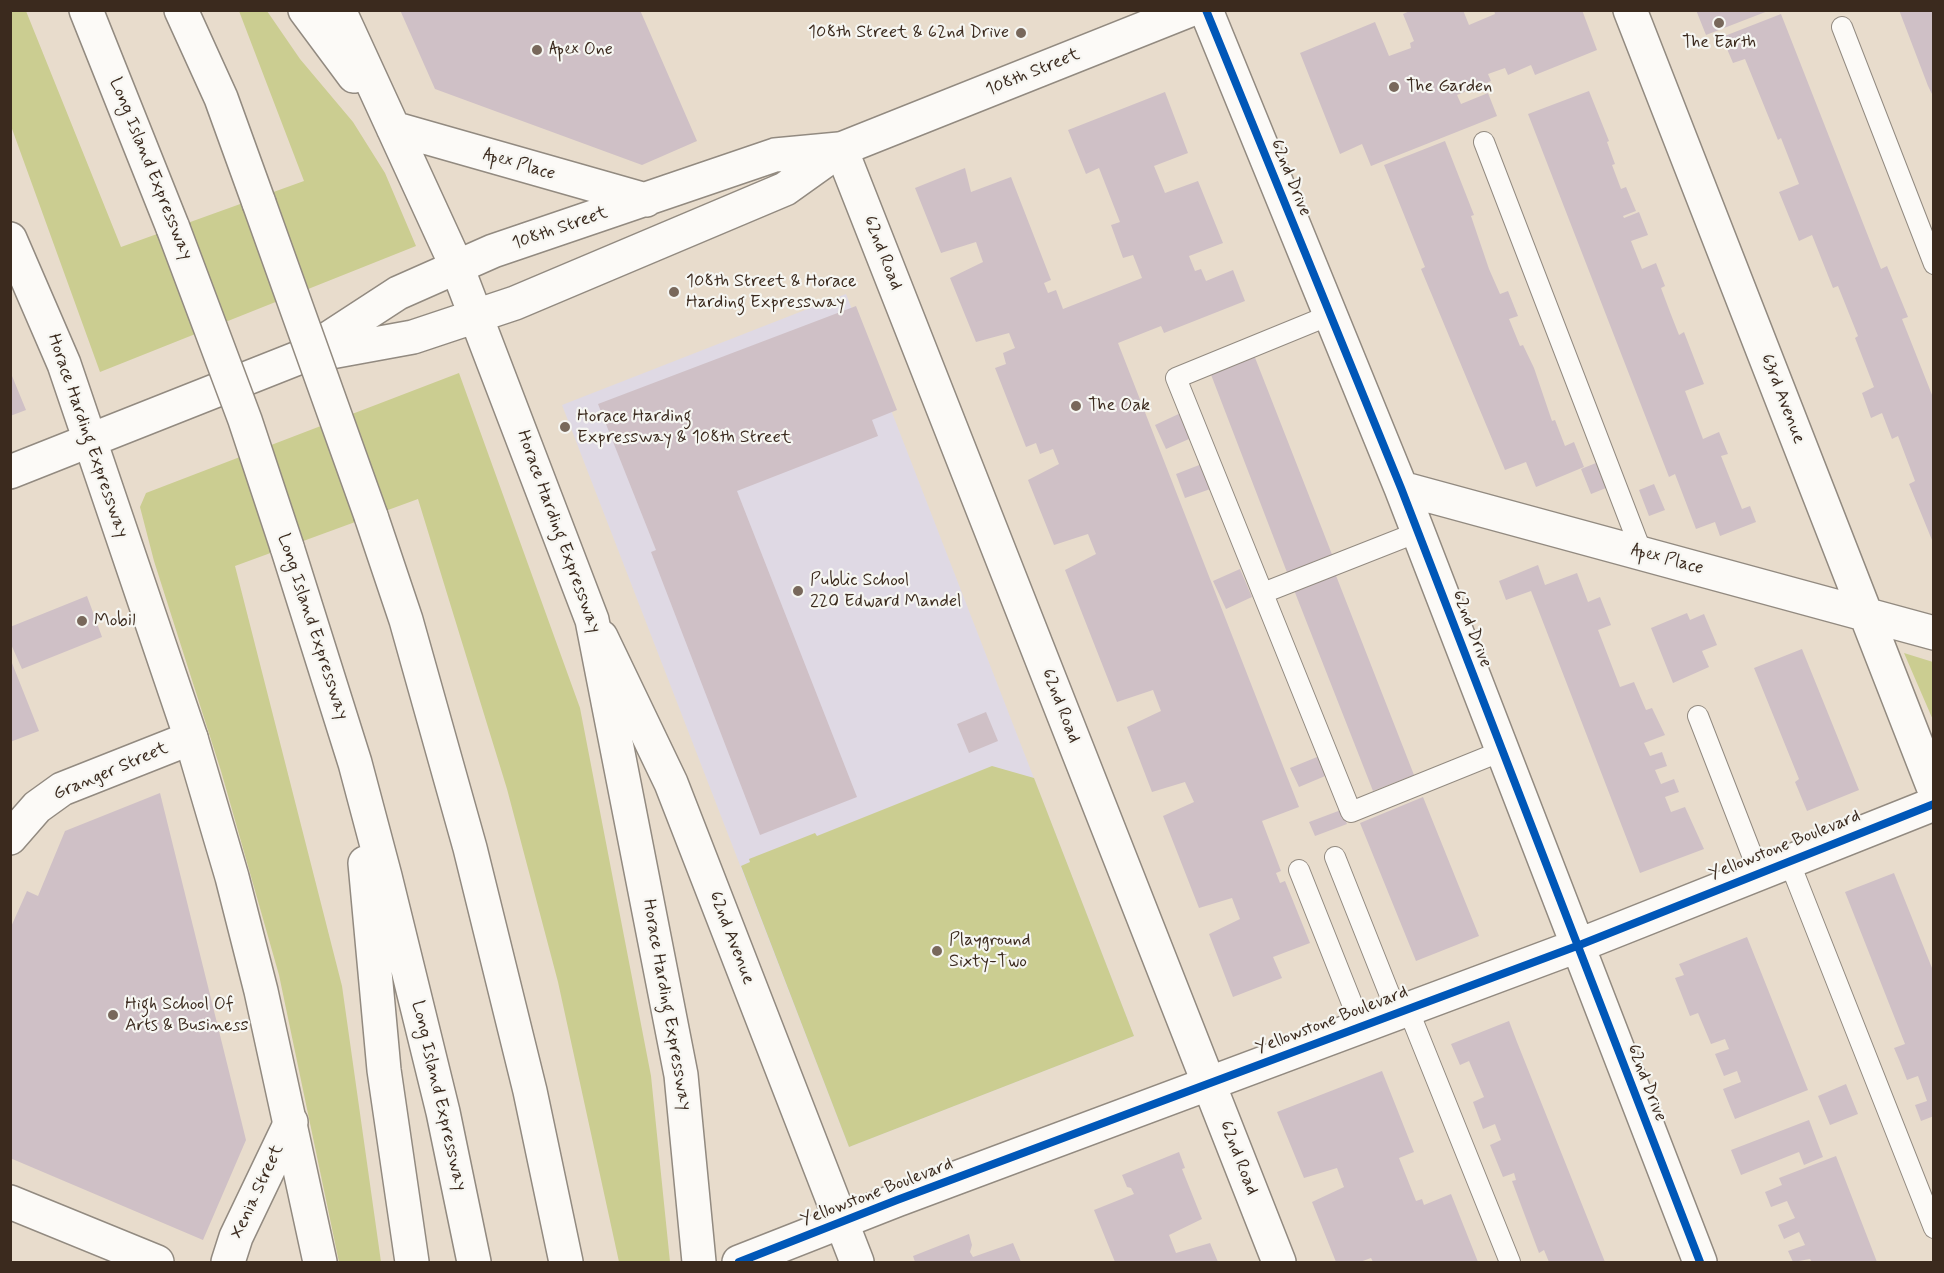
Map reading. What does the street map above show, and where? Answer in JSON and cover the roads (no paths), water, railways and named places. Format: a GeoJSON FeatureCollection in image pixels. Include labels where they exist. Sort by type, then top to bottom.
{"type":"FeatureCollection","features":[{"type":"Feature","properties":{"kind":"main road","name":"Long Island Expressway"},"geometry":{"type":"LineString","coordinates":[[86,10],[173,228],[241,409],[355,763],[443,1112],[474,1263]]}},
{"type":"Feature","properties":{"kind":"main road"},"geometry":{"type":"LineString","coordinates":[[181,10],[221,98]]}},
{"type":"Feature","properties":{"kind":"main road"},"geometry":{"type":"LineString","coordinates":[[193,10],[221,98],[406,620],[470,848],[530,1091],[566,1263]]}},
{"type":"Feature","properties":{"kind":"main road"},"geometry":{"type":"LineString","coordinates":[[305,10],[393,128]]}},
{"type":"Feature","properties":{"kind":"main road","name":"Horace Harding Expressway"},"geometry":{"type":"LineString","coordinates":[[339,10],[457,267],[592,620],[681,1075],[699,1263]]}},
{"type":"Feature","properties":{"kind":"main road","name":"108th Street"},"geometry":{"type":"LineString","coordinates":[[10,472],[298,358],[413,337],[515,303],[784,189],[841,149],[1190,10]]}},
{"type":"Feature","properties":{"kind":"main road","name":"62nd Drive"},"geometry":{"type":"LineString","coordinates":[[1206,10],[1401,488],[1700,1263]]}},
{"type":"Feature","properties":{"kind":"main road","name":"63rd Avenue"},"geometry":{"type":"LineString","coordinates":[[1630,10],[1934,789]]}},
{"type":"Feature","properties":{"kind":"main road","name":"Apex Place"},"geometry":{"type":"LineString","coordinates":[[393,128],[646,200]]}},
{"type":"Feature","properties":{"kind":"main road","name":"108th Street"},"geometry":{"type":"LineString","coordinates":[[298,358],[399,293],[493,251],[775,155],[841,149]]}},
{"type":"Feature","properties":{"kind":"main road","name":"62nd Road"},"geometry":{"type":"LineString","coordinates":[[841,149],[1279,1263]]}},
{"type":"Feature","properties":{"kind":"main road","name":"Horace Harding Expressway"},"geometry":{"type":"LineString","coordinates":[[10,239],[64,364],[191,738],[232,877],[291,1122],[320,1263]]}},
{"type":"Feature","properties":{"kind":"main road","name":"Apex Place"},"geometry":{"type":"LineString","coordinates":[[1401,488],[1934,633]]}},
{"type":"Feature","properties":{"kind":"main road","name":"62nd Avenue"},"geometry":{"type":"LineString","coordinates":[[592,620],[671,783],[857,1263]]}},
{"type":"Feature","properties":{"kind":"main road","name":"Granger Street"},"geometry":{"type":"LineString","coordinates":[[10,838],[37,807],[62,789],[191,738]]}},
{"type":"Feature","properties":{"kind":"main road"},"geometry":{"type":"LineString","coordinates":[[355,763],[384,1070],[412,1263]]}},
{"type":"Feature","properties":{"kind":"main road","name":"Yellowstone Boulevard"},"geometry":{"type":"LineString","coordinates":[[739,1263],[841,1222],[1576,946],[1934,804]]}},
{"type":"Feature","properties":{"kind":"main road","name":"Xenia Street"},"geometry":{"type":"LineString","coordinates":[[228,1263],[236,1237],[291,1122]]}},
{"type":"Feature","properties":{"kind":"main road"},"geometry":{"type":"LineString","coordinates":[[10,1202],[157,1263]]}},
{"type":"Feature","properties":{"kind":"lane"},"geometry":{"type":"LineString","coordinates":[[1842,27],[1934,264]]}},
{"type":"Feature","properties":{"kind":"lane"},"geometry":{"type":"LineString","coordinates":[[1484,142],[1642,553]]}},
{"type":"Feature","properties":{"kind":"lane"},"geometry":{"type":"LineString","coordinates":[[1330,315],[1176,378],[1351,812],[1502,752]]}},
{"type":"Feature","properties":{"kind":"lane"},"geometry":{"type":"LineString","coordinates":[[1263,593],[1418,532]]}},
{"type":"Feature","properties":{"kind":"lane"},"geometry":{"type":"LineString","coordinates":[[1698,716],[1774,867],[1934,1228]]}},
{"type":"Feature","properties":{"kind":"lane"},"geometry":{"type":"LineString","coordinates":[[1335,857],[1510,1263]]}},
{"type":"Feature","properties":{"kind":"lane"},"geometry":{"type":"LineString","coordinates":[[1299,870],[1361,1026]]}},
{"type":"Feature","properties":{"kind":"place","name":"The Earth"},"geometry":{"type":"Point","coordinates":[1719,23]}},
{"type":"Feature","properties":{"kind":"place","name":"108th Street & 62nd Drive"},"geometry":{"type":"Point","coordinates":[1021,33]}},
{"type":"Feature","properties":{"kind":"place","name":"Apex One"},"geometry":{"type":"Point","coordinates":[537,50]}},
{"type":"Feature","properties":{"kind":"place","name":"The Garden"},"geometry":{"type":"Point","coordinates":[1394,87]}},
{"type":"Feature","properties":{"kind":"place","name":"108th Street & Horace Harding Expressway"},"geometry":{"type":"Point","coordinates":[674,292]}},
{"type":"Feature","properties":{"kind":"place","name":"The Oak"},"geometry":{"type":"Point","coordinates":[1076,406]}},
{"type":"Feature","properties":{"kind":"place","name":"Horace Harding Expressway & 108th Street"},"geometry":{"type":"Point","coordinates":[565,427]}},
{"type":"Feature","properties":{"kind":"place","name":"Public School 220 Edward Mandel"},"geometry":{"type":"Point","coordinates":[798,591]}},
{"type":"Feature","properties":{"kind":"place","name":"Mobil"},"geometry":{"type":"Point","coordinates":[82,621]}},
{"type":"Feature","properties":{"kind":"place","name":"Playground Sixty-Two"},"geometry":{"type":"Point","coordinates":[937,951]}},
{"type":"Feature","properties":{"kind":"place","name":"High School Of Arts & Business"},"geometry":{"type":"Point","coordinates":[113,1015]}}]}
